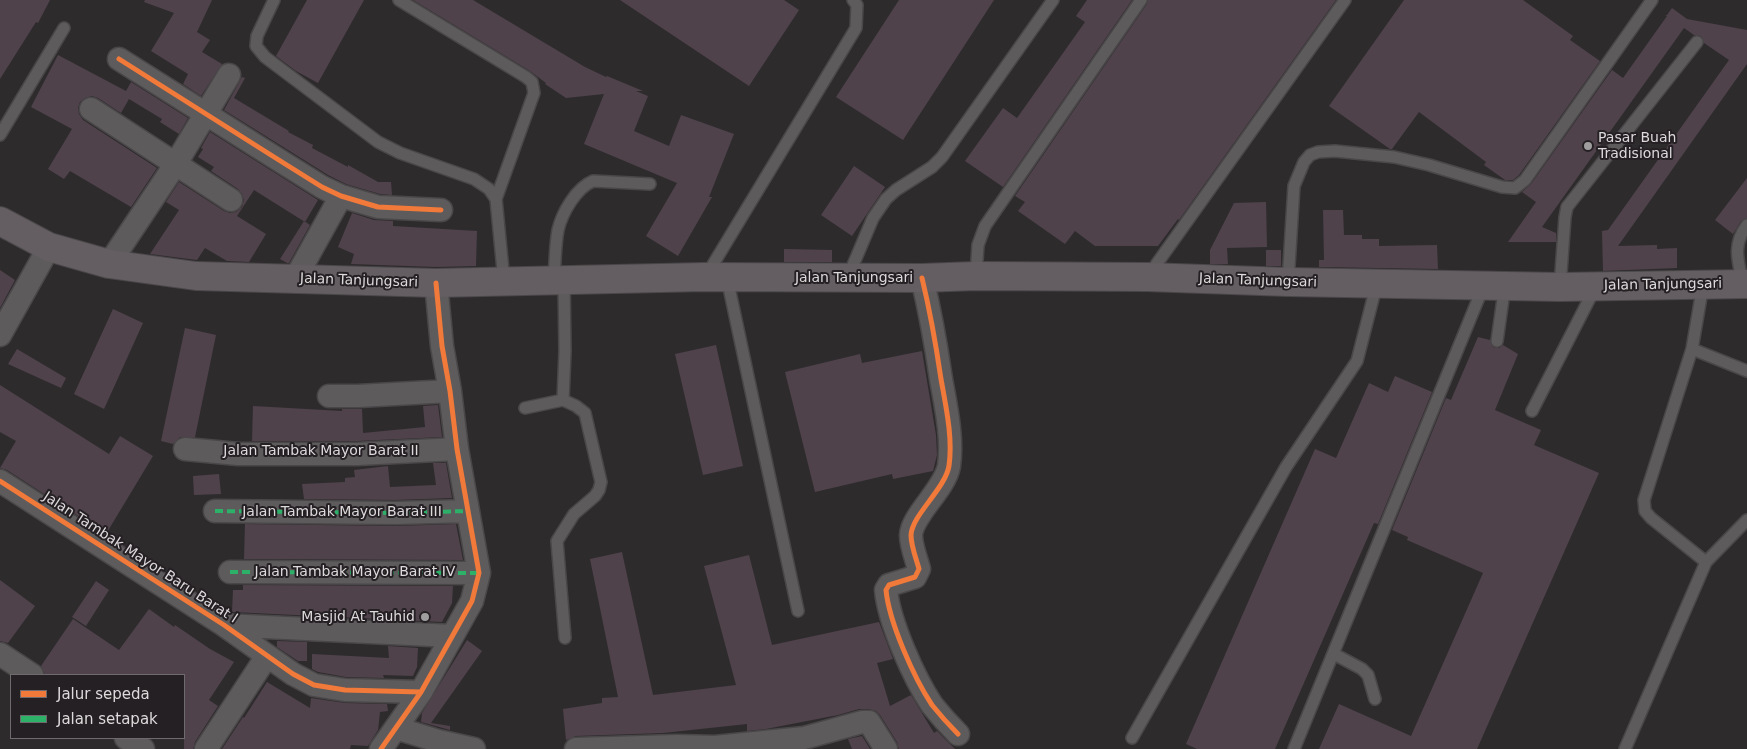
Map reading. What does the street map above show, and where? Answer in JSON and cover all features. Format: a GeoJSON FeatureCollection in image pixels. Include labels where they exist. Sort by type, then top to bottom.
{"type":"FeatureCollection","features":[{"type":"Feature","properties":{"kind":"main road","name":"Jalan Tanjungsari"},"geometry":{"type":"LineString","coordinates":[[0,221],[49,247],[109,264],[196,276],[436,283],[504,280],[559,281],[716,277],[922,278],[976,276],[1147,277],[1288,282],[1560,287],[1704,283],[1745,284]]}},
{"type":"Feature","properties":{"kind":"street"},"geometry":{"type":"LineString","coordinates":[[119,59],[322,187],[341,196],[378,207],[440,210]]}},
{"type":"Feature","properties":{"kind":"street"},"geometry":{"type":"LineString","coordinates":[[109,264],[175,165],[229,75]]}},
{"type":"Feature","properties":{"kind":"street"},"geometry":{"type":"LineString","coordinates":[[91,109],[231,200]]}},
{"type":"Feature","properties":{"kind":"street"},"geometry":{"type":"LineString","coordinates":[[295,279],[341,196]]}},
{"type":"Feature","properties":{"kind":"street"},"geometry":{"type":"LineString","coordinates":[[0,335],[49,247]]}},
{"type":"Feature","properties":{"kind":"street"},"geometry":{"type":"LineString","coordinates":[[922,278],[930,311],[945,400],[950,442],[949,466],[944,480],[912,528],[912,541],[919,569],[918,573],[915,577],[889,585],[886,590],[894,623],[907,657],[932,704],[958,734]]}},
{"type":"Feature","properties":{"kind":"street"},"geometry":{"type":"LineString","coordinates":[[381,749],[421,692],[472,601],[479,573],[457,449],[442,346],[436,283]]}},
{"type":"Feature","properties":{"kind":"street"},"geometry":{"type":"LineString","coordinates":[[329,396],[450,391]]}},
{"type":"Feature","properties":{"kind":"street","name":"Jalan Tambak Mayor Barat II"},"geometry":{"type":"LineString","coordinates":[[185,449],[238,454],[357,454],[457,449]]}},
{"type":"Feature","properties":{"kind":"street","name":"Jalan Tambak Mayor Baru Barat I"},"geometry":{"type":"LineString","coordinates":[[0,481],[224,625],[293,674],[314,685],[345,690],[421,692]]}},
{"type":"Feature","properties":{"kind":"street","name":"Jalan Tambak Mayor Barat III"},"geometry":{"type":"LineString","coordinates":[[215,511],[395,513],[468,511]]}},
{"type":"Feature","properties":{"kind":"street","name":"Jalan Tambak Mayor Barat IV"},"geometry":{"type":"LineString","coordinates":[[230,572],[479,573]]}},
{"type":"Feature","properties":{"kind":"street"},"geometry":{"type":"LineString","coordinates":[[224,625],[452,636]]}},
{"type":"Feature","properties":{"kind":"street"},"geometry":{"type":"LineString","coordinates":[[0,654],[30,674]]}},
{"type":"Feature","properties":{"kind":"street"},"geometry":{"type":"LineString","coordinates":[[206,749],[267,656]]}},
{"type":"Feature","properties":{"kind":"street"},"geometry":{"type":"LineString","coordinates":[[576,749],[677,746],[715,747],[804,738],[862,722],[869,722],[886,749]]}},
{"type":"Feature","properties":{"kind":"street"},"geometry":{"type":"LineString","coordinates":[[396,728],[438,741],[474,749]]}},
{"type":"Feature","properties":{"kind":"street"},"geometry":{"type":"LineString","coordinates":[[128,739],[143,749]]}},
{"type":"Feature","properties":{"kind":"lane"},"geometry":{"type":"LineString","coordinates":[[274,0],[257,36],[256,46],[265,57],[378,142],[400,153],[474,179],[489,189],[496,199]]}},
{"type":"Feature","properties":{"kind":"lane"},"geometry":{"type":"LineString","coordinates":[[399,0],[526,76],[532,82],[534,93],[496,199],[504,280]]}},
{"type":"Feature","properties":{"kind":"lane"},"geometry":{"type":"LineString","coordinates":[[798,610],[716,277],[856,28],[857,5],[853,0]]}},
{"type":"Feature","properties":{"kind":"lane"},"geometry":{"type":"LineString","coordinates":[[848,277],[873,218],[886,199],[896,190],[932,167],[942,157],[1053,0]]}},
{"type":"Feature","properties":{"kind":"lane"},"geometry":{"type":"LineString","coordinates":[[976,276],[978,245],[985,226],[1141,0]]}},
{"type":"Feature","properties":{"kind":"lane"},"geometry":{"type":"LineString","coordinates":[[1147,277],[1345,0]]}},
{"type":"Feature","properties":{"kind":"lane"},"geometry":{"type":"LineString","coordinates":[[1288,282],[1294,186],[1301,168],[1310,155],[1318,152],[1335,151],[1394,157],[1429,165],[1502,187],[1515,188],[1525,180],[1652,0]]}},
{"type":"Feature","properties":{"kind":"lane"},"geometry":{"type":"LineString","coordinates":[[0,135],[64,28]]}},
{"type":"Feature","properties":{"kind":"lane"},"geometry":{"type":"LineString","coordinates":[[1560,287],[1567,207],[1697,42]]}},
{"type":"Feature","properties":{"kind":"lane"},"geometry":{"type":"LineString","coordinates":[[563,400],[565,342],[559,281],[558,230],[573,197],[580,189],[593,181],[650,184]]}},
{"type":"Feature","properties":{"kind":"lane"},"geometry":{"type":"LineString","coordinates":[[1745,284],[1736,252],[1740,235],[1747,225]]}},
{"type":"Feature","properties":{"kind":"lane"},"geometry":{"type":"LineString","coordinates":[[1132,738],[1286,467],[1357,361],[1377,283]]}},
{"type":"Feature","properties":{"kind":"lane"},"geometry":{"type":"LineString","coordinates":[[1704,283],[1692,349],[1644,500],[1645,512],[1650,518],[1706,562]]}},
{"type":"Feature","properties":{"kind":"lane"},"geometry":{"type":"LineString","coordinates":[[1494,285],[1497,341]]}},
{"type":"Feature","properties":{"kind":"lane"},"geometry":{"type":"LineString","coordinates":[[1294,749],[1406,472],[1476,308],[1494,285]]}},
{"type":"Feature","properties":{"kind":"lane"},"geometry":{"type":"LineString","coordinates":[[1532,411],[1595,287]]}},
{"type":"Feature","properties":{"kind":"lane"},"geometry":{"type":"LineString","coordinates":[[1692,349],[1747,371]]}},
{"type":"Feature","properties":{"kind":"lane"},"geometry":{"type":"LineString","coordinates":[[525,408],[563,400],[576,406],[584,413],[601,482],[599,490],[574,514],[557,541],[565,638]]}},
{"type":"Feature","properties":{"kind":"lane"},"geometry":{"type":"LineString","coordinates":[[1625,749],[1706,562],[1747,520]]}},
{"type":"Feature","properties":{"kind":"lane"},"geometry":{"type":"LineString","coordinates":[[1334,654],[1362,669],[1368,675],[1375,699]]}},
{"type":"Feature","properties":{"kind":"building"},"geometry":{"type":"Polygon","coordinates":[[[0,0],[50,0],[38,23],[36,22],[0,79],[0,0]]]}},
{"type":"Feature","properties":{"kind":"building"},"geometry":{"type":"Polygon","coordinates":[[[145,0],[212,0],[197,32],[210,40],[202,52],[222,64],[201,96],[183,84],[188,74],[151,51],[174,13],[144,2],[145,0]]]}},
{"type":"Feature","properties":{"kind":"building"},"geometry":{"type":"Polygon","coordinates":[[[307,0],[364,0],[318,83],[296,71],[276,56],[307,0]]]}},
{"type":"Feature","properties":{"kind":"building"},"geometry":{"type":"Polygon","coordinates":[[[413,0],[473,0],[585,67],[643,91],[636,91],[648,96],[634,131],[669,146],[681,115],[734,134],[709,197],[712,197],[678,256],[646,236],[677,183],[584,144],[604,94],[566,98],[530,71],[413,0]]]}},
{"type":"Feature","properties":{"kind":"building"},"geometry":{"type":"Polygon","coordinates":[[[620,0],[784,0],[799,10],[749,86],[620,0]]]}},
{"type":"Feature","properties":{"kind":"building"},"geometry":{"type":"Polygon","coordinates":[[[899,0],[994,0],[903,140],[836,97],[899,0]]]}},
{"type":"Feature","properties":{"kind":"building"},"geometry":{"type":"Polygon","coordinates":[[[1087,0],[1132,0],[1003,187],[965,161],[1003,108],[1017,118],[1085,22],[1076,16],[1087,0]]]}},
{"type":"Feature","properties":{"kind":"building"},"geometry":{"type":"Polygon","coordinates":[[[1148,0],[1336,0],[1179,220],[1158,246],[1095,246],[1075,231],[1065,244],[1018,211],[1025,202],[1015,196],[1148,0]]]}},
{"type":"Feature","properties":{"kind":"building"},"geometry":{"type":"Polygon","coordinates":[[[1404,0],[1523,0],[1573,36],[1570,40],[1600,61],[1519,175],[1513,180],[1505,180],[1484,165],[1486,162],[1419,112],[1392,149],[1390,149],[1329,106],[1404,0]]]}},
{"type":"Feature","properties":{"kind":"building","name":"Pasar Buah Tradisional"},"geometry":{"type":"Polygon","coordinates":[[[1672,8],[1687,19],[1747,30],[1747,64],[1618,246],[1657,245],[1657,249],[1677,248],[1677,268],[1603,271],[1602,231],[1608,230],[1729,60],[1704,43],[1701,36],[1694,35],[1684,28],[1542,227],[1556,233],[1556,242],[1508,242],[1536,202],[1522,192],[1531,184],[1612,70],[1623,78],[1667,16],[1665,15],[1672,8]]]}},
{"type":"Feature","properties":{"kind":"building"},"geometry":{"type":"Polygon","coordinates":[[[58,55],[126,91],[131,82],[188,118],[179,134],[160,122],[162,119],[129,99],[121,113],[92,96],[80,102],[79,114],[83,120],[157,168],[131,207],[70,171],[64,179],[48,169],[72,129],[31,107],[58,55]]]}},
{"type":"Feature","properties":{"kind":"building"},"geometry":{"type":"Polygon","coordinates":[[[242,77],[245,78],[234,98],[288,132],[313,145],[312,148],[378,182],[391,182],[392,195],[380,194],[346,184],[328,175],[224,110],[242,77]]]}},
{"type":"Feature","properties":{"kind":"building"},"geometry":{"type":"Polygon","coordinates":[[[210,132],[318,200],[305,222],[254,190],[237,216],[266,234],[249,262],[227,261],[205,248],[197,260],[150,254],[179,210],[166,202],[179,182],[224,211],[236,212],[242,207],[244,200],[238,189],[211,171],[214,167],[198,157],[210,132]]]}},
{"type":"Feature","properties":{"kind":"building"},"geometry":{"type":"Polygon","coordinates":[[[854,166],[885,187],[852,236],[821,215],[854,166]]]}},
{"type":"Feature","properties":{"kind":"building"},"geometry":{"type":"Polygon","coordinates":[[[1747,178],[1747,218],[1741,221],[1733,234],[1715,220],[1747,178]]]}},
{"type":"Feature","properties":{"kind":"building"},"geometry":{"type":"Polygon","coordinates":[[[1266,202],[1267,247],[1227,248],[1228,264],[1210,264],[1210,250],[1234,203],[1266,202]]]}},
{"type":"Feature","properties":{"kind":"building"},"geometry":{"type":"Polygon","coordinates":[[[1323,210],[1343,210],[1344,235],[1362,235],[1362,239],[1379,239],[1379,246],[1437,245],[1438,269],[1319,267],[1319,260],[1324,260],[1323,210]]]}},
{"type":"Feature","properties":{"kind":"building"},"geometry":{"type":"Polygon","coordinates":[[[352,213],[374,220],[393,221],[393,226],[477,231],[476,266],[436,267],[351,264],[354,254],[338,247],[352,213]]]}},
{"type":"Feature","properties":{"kind":"building"},"geometry":{"type":"Polygon","coordinates":[[[304,221],[310,225],[289,263],[287,263],[280,259],[304,221]]]}},
{"type":"Feature","properties":{"kind":"building"},"geometry":{"type":"Polygon","coordinates":[[[784,249],[832,250],[832,262],[784,262],[784,249]]]}},
{"type":"Feature","properties":{"kind":"building"},"geometry":{"type":"Polygon","coordinates":[[[1266,250],[1281,250],[1281,266],[1266,266],[1266,250]]]}},
{"type":"Feature","properties":{"kind":"building"},"geometry":{"type":"Polygon","coordinates":[[[0,270],[15,280],[0,308],[0,270]]]}},
{"type":"Feature","properties":{"kind":"building"},"geometry":{"type":"Polygon","coordinates":[[[113,309],[143,323],[104,409],[74,394],[113,309]]]}},
{"type":"Feature","properties":{"kind":"building"},"geometry":{"type":"Polygon","coordinates":[[[185,328],[216,335],[195,437],[180,437],[173,444],[161,441],[185,328]]]}},
{"type":"Feature","properties":{"kind":"building"},"geometry":{"type":"Polygon","coordinates":[[[1478,337],[1490,340],[1493,347],[1499,348],[1503,345],[1518,354],[1495,410],[1541,430],[1534,445],[1599,473],[1477,749],[1319,749],[1339,704],[1411,736],[1483,573],[1407,540],[1408,537],[1392,530],[1446,398],[1451,400],[1478,337]]]}},
{"type":"Feature","properties":{"kind":"building"},"geometry":{"type":"Polygon","coordinates":[[[716,345],[743,466],[703,475],[675,354],[716,345]]]}},
{"type":"Feature","properties":{"kind":"building"},"geometry":{"type":"Polygon","coordinates":[[[17,349],[66,378],[61,388],[8,364],[17,349]]]}},
{"type":"Feature","properties":{"kind":"building"},"geometry":{"type":"Polygon","coordinates":[[[922,351],[936,435],[937,455],[933,471],[893,479],[892,474],[815,492],[785,372],[860,354],[862,363],[922,351]]]}},
{"type":"Feature","properties":{"kind":"building"},"geometry":{"type":"Polygon","coordinates":[[[1395,376],[1432,392],[1378,524],[1374,523],[1275,749],[1197,749],[1186,744],[1315,449],[1336,458],[1369,383],[1388,392],[1395,376]]]}},
{"type":"Feature","properties":{"kind":"building"},"geometry":{"type":"Polygon","coordinates":[[[0,385],[109,454],[120,436],[153,456],[106,534],[7,470],[0,468],[16,441],[0,432],[0,385]]]}},
{"type":"Feature","properties":{"kind":"building"},"geometry":{"type":"Polygon","coordinates":[[[438,405],[442,437],[357,441],[252,441],[253,406],[342,411],[342,409],[362,409],[363,433],[425,427],[423,406],[438,405]]]}},
{"type":"Feature","properties":{"kind":"building"},"geometry":{"type":"Polygon","coordinates":[[[433,463],[446,463],[452,498],[395,500],[304,499],[302,484],[345,482],[345,478],[355,477],[354,470],[388,466],[390,487],[436,485],[433,463]]]}},
{"type":"Feature","properties":{"kind":"building"},"geometry":{"type":"Polygon","coordinates":[[[219,474],[221,494],[194,495],[193,476],[219,474]]]}},
{"type":"Feature","properties":{"kind":"building"},"geometry":{"type":"Polygon","coordinates":[[[245,524],[395,526],[456,524],[463,560],[244,559],[245,524]]]}},
{"type":"Feature","properties":{"kind":"building"},"geometry":{"type":"Polygon","coordinates":[[[622,552],[653,695],[736,685],[704,566],[749,555],[772,645],[879,622],[893,659],[877,663],[890,706],[911,695],[934,733],[937,731],[955,749],[899,749],[897,742],[880,715],[876,711],[869,709],[859,709],[838,715],[747,731],[747,724],[663,733],[576,736],[566,740],[563,709],[602,703],[602,698],[618,697],[590,559],[622,552]]]}},
{"type":"Feature","properties":{"kind":"building"},"geometry":{"type":"Polygon","coordinates":[[[0,580],[35,606],[8,643],[0,641],[0,580]]]}},
{"type":"Feature","properties":{"kind":"building"},"geometry":{"type":"Polygon","coordinates":[[[96,581],[109,590],[86,626],[72,617],[96,581]]]}},
{"type":"Feature","properties":{"kind":"building"},"geometry":{"type":"Polygon","coordinates":[[[243,585],[453,586],[452,603],[442,622],[232,612],[233,590],[243,590],[243,585]]]}},
{"type":"Feature","properties":{"kind":"building"},"geometry":{"type":"Polygon","coordinates":[[[149,609],[174,627],[175,625],[210,649],[234,662],[209,700],[218,706],[195,742],[193,749],[184,749],[185,674],[45,674],[41,666],[73,619],[119,650],[149,609]]]}},
{"type":"Feature","properties":{"kind":"building"},"geometry":{"type":"Polygon","coordinates":[[[467,640],[482,651],[431,723],[450,726],[450,730],[421,722],[422,713],[467,640]]]}},
{"type":"Feature","properties":{"kind":"building"},"geometry":{"type":"Polygon","coordinates":[[[277,641],[307,642],[307,661],[298,661],[277,647],[277,641]]]}},
{"type":"Feature","properties":{"kind":"building"},"geometry":{"type":"Polygon","coordinates":[[[388,646],[418,648],[417,667],[413,676],[383,675],[384,678],[346,677],[318,672],[312,669],[312,654],[389,658],[388,646]]]}},
{"type":"Feature","properties":{"kind":"building"},"geometry":{"type":"Polygon","coordinates":[[[267,682],[310,708],[311,698],[345,703],[387,704],[388,711],[380,712],[378,730],[368,746],[351,745],[350,749],[222,749],[267,682]]]}},
{"type":"Feature","properties":{"kind":"building"},"geometry":{"type":"Polygon","coordinates":[[[862,736],[870,749],[852,749],[848,739],[862,736]]]}},
{"type":"Feature","properties":{"kind":"marked path"},"geometry":{"type":"LineString","coordinates":[[215,511],[395,513],[468,511]]}},
{"type":"Feature","properties":{"kind":"marked path"},"geometry":{"type":"LineString","coordinates":[[230,572],[479,573]]}},
{"type":"Feature","properties":{"kind":"cycle path"},"geometry":{"type":"LineString","coordinates":[[119,59],[322,187],[341,196],[378,207],[441,210]]}},
{"type":"Feature","properties":{"kind":"cycle path"},"geometry":{"type":"LineString","coordinates":[[922,278],[933,328],[948,422],[949,466],[942,484],[922,510],[913,527],[912,543],[919,569],[915,577],[889,585],[886,590],[897,633],[918,680],[932,705],[958,734]]}},
{"type":"Feature","properties":{"kind":"cycle path"},"geometry":{"type":"LineString","coordinates":[[381,749],[421,692],[472,601],[479,573],[457,449],[442,346],[436,283]]}},
{"type":"Feature","properties":{"kind":"cycle path"},"geometry":{"type":"LineString","coordinates":[[0,481],[224,625],[293,674],[314,685],[345,690],[421,692]]}},
{"type":"Feature","properties":{"kind":"place","name":"Pasar Buah Tradisional"},"geometry":{"type":"Point","coordinates":[1588,146]}},
{"type":"Feature","properties":{"kind":"place","name":"Masjid At Tauhid"},"geometry":{"type":"Point","coordinates":[425,617]}}]}
